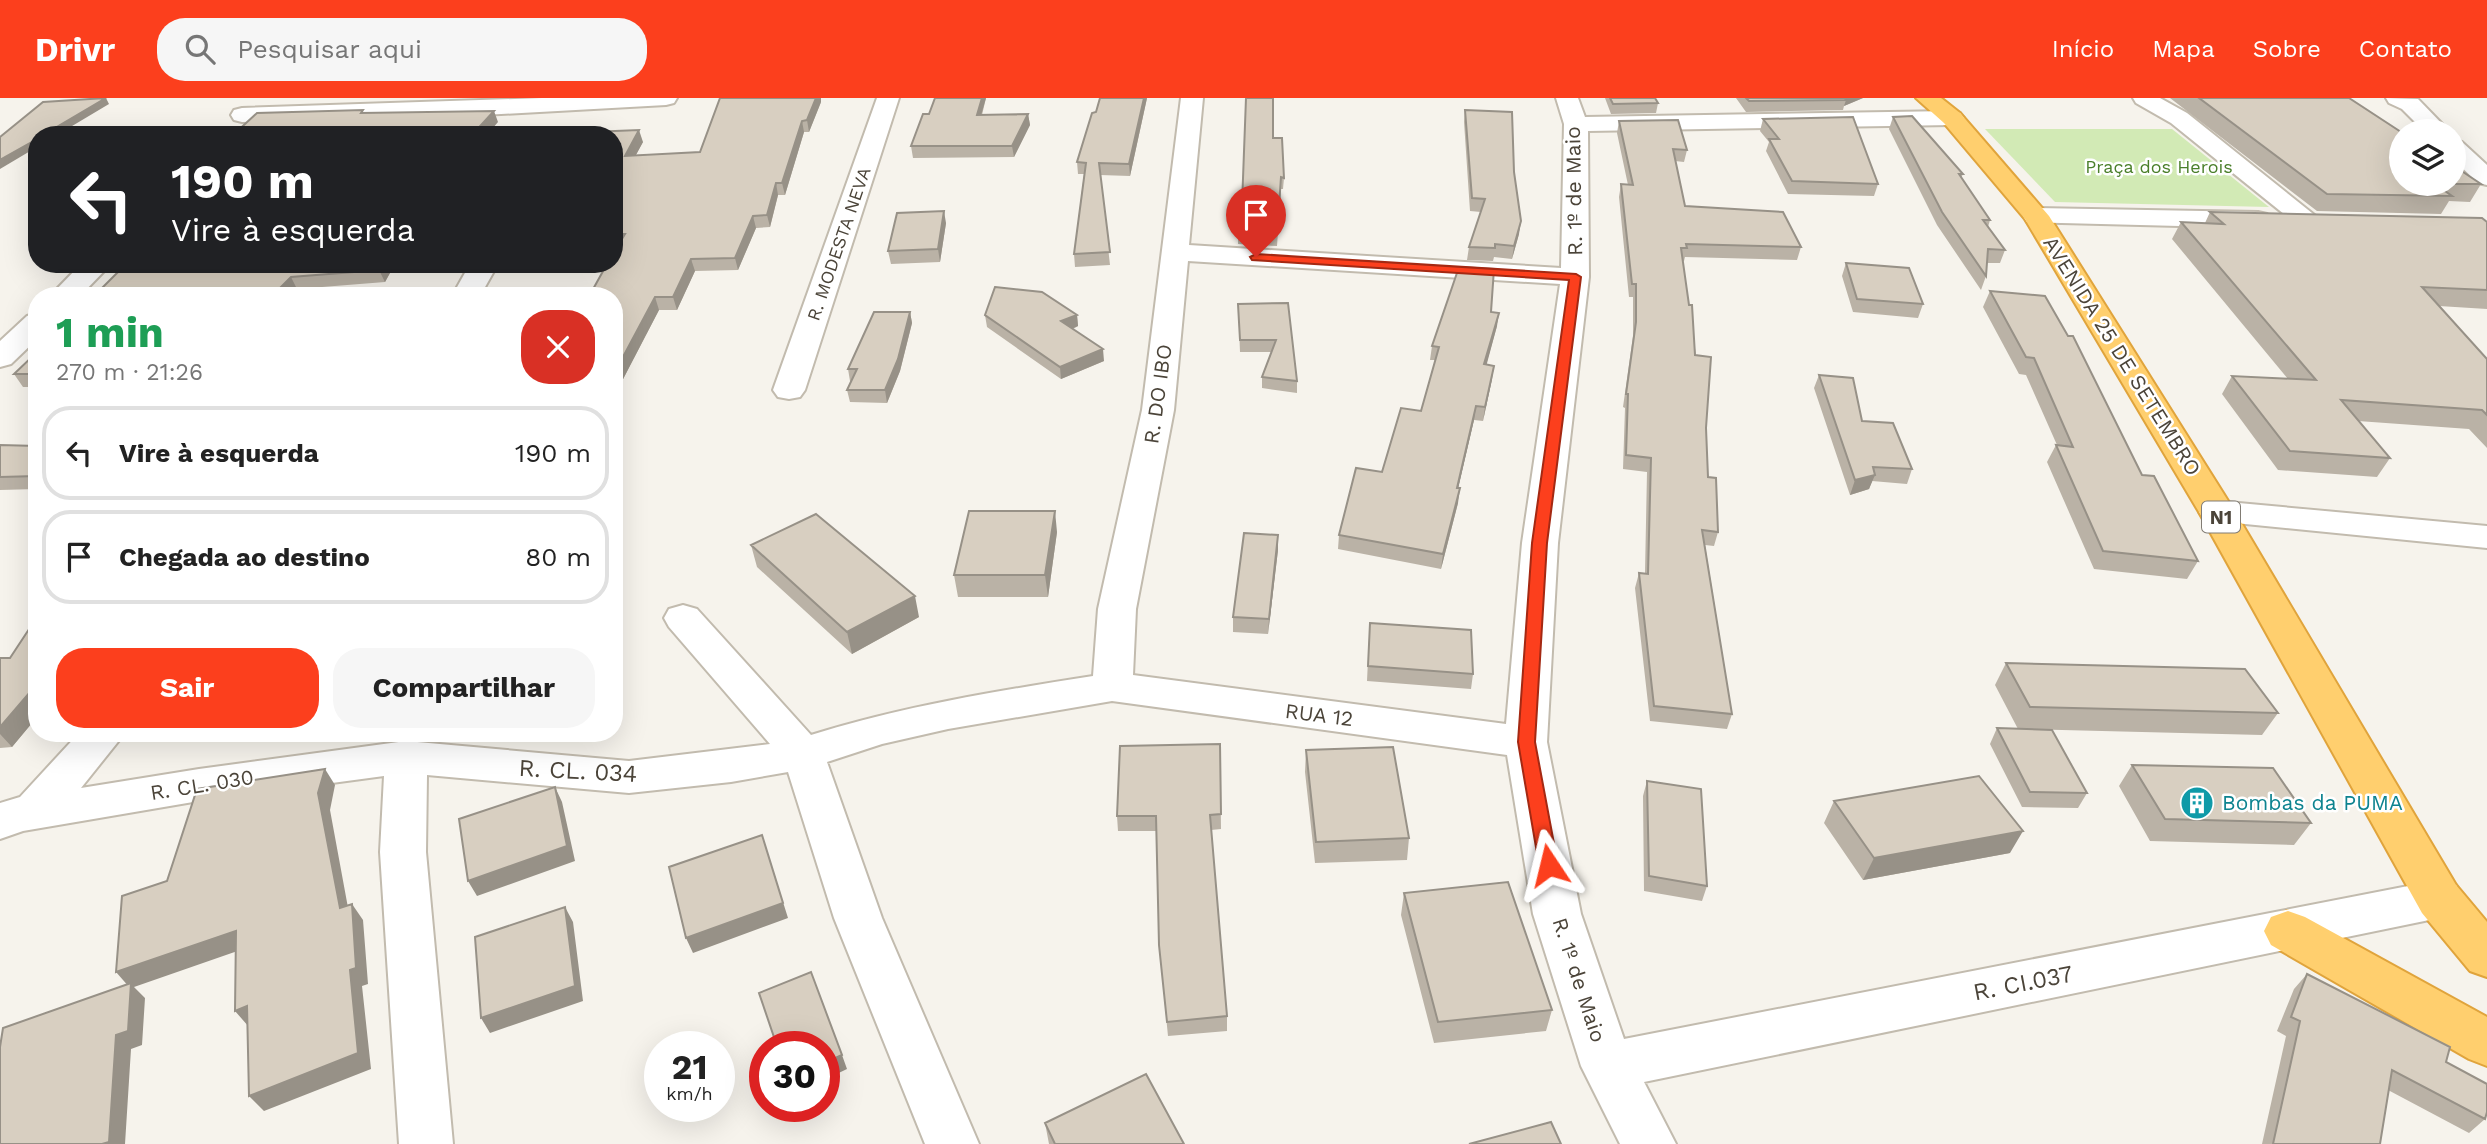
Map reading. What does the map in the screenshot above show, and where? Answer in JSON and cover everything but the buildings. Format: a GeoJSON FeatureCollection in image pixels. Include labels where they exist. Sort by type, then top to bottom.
{"type":"FeatureCollection","features":[{"type":"Feature","properties":{"kind":"highway","name":"AVENIDA 25 DE SETEMBRO"},"geometry":{"type":"LineString","coordinates":[[1940,108],[2036,216],[2217,512],[2439,900],[2487,956]]}},
{"type":"Feature","properties":{"kind":"highway"},"geometry":{"type":"LineString","coordinates":[[2288,931],[2487,1043]]}},
{"type":"Feature","properties":{"kind":"street"},"geometry":{"type":"LineString","coordinates":[[233,126],[261,98]]}},
{"type":"Feature","properties":{"kind":"street"},"geometry":{"type":"LineString","coordinates":[[242,116],[578,104],[666,98]]}},
{"type":"Feature","properties":{"kind":"street","name":"R. MODESTA NEVA"},"geometry":{"type":"LineString","coordinates":[[789,390],[888,98]]}},
{"type":"Feature","properties":{"kind":"street","name":"R. DO IBO"},"geometry":{"type":"LineString","coordinates":[[1112,687],[1117,609],[1158,411],[1192,98]]}},
{"type":"Feature","properties":{"kind":"street"},"geometry":{"type":"LineString","coordinates":[[2144,98],[2179,118],[2309,221]]}},
{"type":"Feature","properties":{"kind":"street"},"geometry":{"type":"LineString","coordinates":[[2404,100],[2424,119]]}},
{"type":"Feature","properties":{"kind":"street"},"geometry":{"type":"LineString","coordinates":[[566,124],[578,104]]}},
{"type":"Feature","properties":{"kind":"street"},"geometry":{"type":"LineString","coordinates":[[1571,111],[1940,108]]}},
{"type":"Feature","properties":{"kind":"street","name":"R. 1º de Maio"},"geometry":{"type":"LineString","coordinates":[[1571,111],[1576,277],[1540,543],[1526,742],[1557,914],[1607,1066],[1648,1144]]}},
{"type":"Feature","properties":{"kind":"street"},"geometry":{"type":"LineString","coordinates":[[2466,158],[2487,178]]}},
{"type":"Feature","properties":{"kind":"street"},"geometry":{"type":"LineString","coordinates":[[2036,216],[2336,221]]}},
{"type":"Feature","properties":{"kind":"street"},"geometry":{"type":"LineString","coordinates":[[1176,252],[1576,277]]}},
{"type":"Feature","properties":{"kind":"street"},"geometry":{"type":"LineString","coordinates":[[73,287],[88,273]]}},
{"type":"Feature","properties":{"kind":"street"},"geometry":{"type":"LineString","coordinates":[[0,358],[28,331]]}},
{"type":"Feature","properties":{"kind":"street"},"geometry":{"type":"LineString","coordinates":[[2217,512],[2487,537]]}},
{"type":"Feature","properties":{"kind":"street"},"geometry":{"type":"LineString","coordinates":[[683,618],[803,754],[858,918],[952,1144]]}},
{"type":"Feature","properties":{"kind":"street","name":"RUA 12"},"geometry":{"type":"LineString","coordinates":[[803,754],[878,730],[948,714],[1112,687],[1526,742]]}},
{"type":"Feature","properties":{"kind":"street"},"geometry":{"type":"LineString","coordinates":[[17,817],[95,742]]}},
{"type":"Feature","properties":{"kind":"street","name":"R. CL. 034"},"geometry":{"type":"LineString","coordinates":[[405,757],[629,777],[731,766],[803,754]]}},
{"type":"Feature","properties":{"kind":"street"},"geometry":{"type":"LineString","coordinates":[[405,757],[403,852],[426,1144]]}},
{"type":"Feature","properties":{"kind":"street","name":"R. CL. 030"},"geometry":{"type":"LineString","coordinates":[[17,817],[199,785],[405,757]]}},
{"type":"Feature","properties":{"kind":"street","name":"R. CI.037"},"geometry":{"type":"LineString","coordinates":[[1607,1066],[2439,900]]}},
{"type":"Feature","properties":{"kind":"green space","name":"Praça dos Herois"},"geometry":{"type":"Polygon","coordinates":[[[1985,129],[2172,129],[2269,207],[2055,202],[1985,129]]]}},
{"type":"Feature","properties":{"kind":"place","name":"Bombas da PUMA"},"geometry":{"type":"Point","coordinates":[2197,803]}},
{"type":"Feature","properties":{"kind":"route"},"geometry":{"type":"LineString","coordinates":[[1256,257],[1576,277],[1540,543],[1526,742],[1549,865]]}}]}
